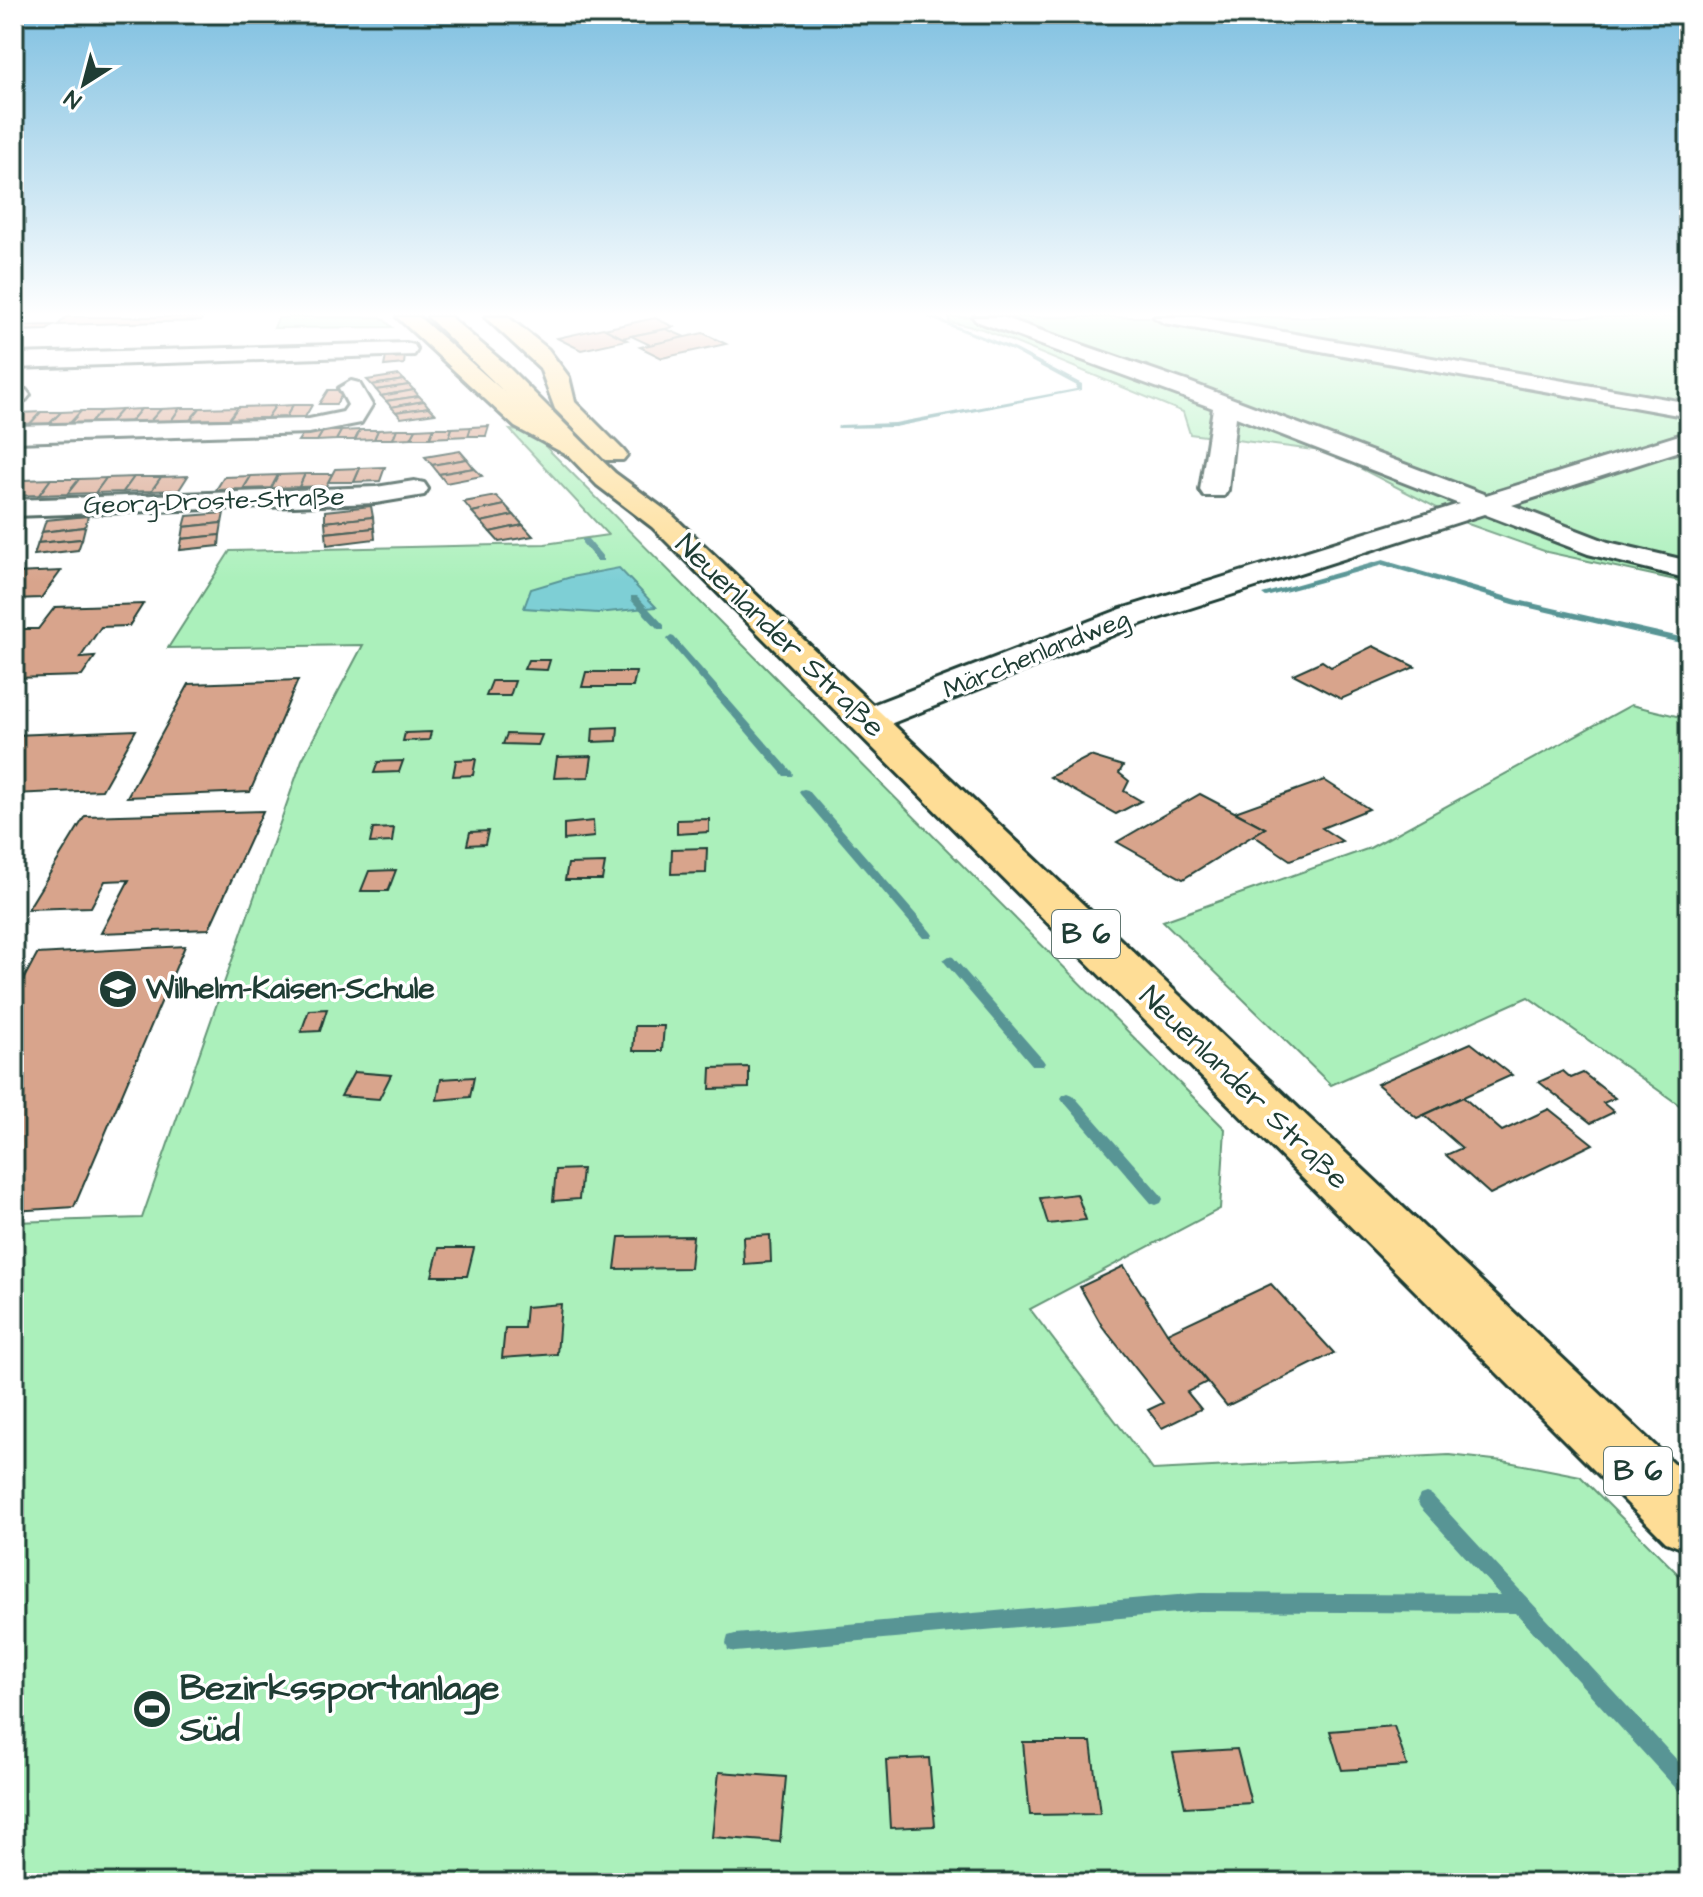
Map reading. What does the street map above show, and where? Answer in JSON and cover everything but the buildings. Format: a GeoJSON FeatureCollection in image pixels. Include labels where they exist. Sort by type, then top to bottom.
{"type":"FeatureCollection","features":[{"type":"Feature","properties":{"kind":"main road","name":"Neuenlander Straße"},"geometry":{"type":"LineString","coordinates":[[506,406],[524,422],[578,451]]}},
{"type":"Feature","properties":{"kind":"main road","name":"Neuenlander Straße"},"geometry":{"type":"LineString","coordinates":[[530,406],[606,479],[662,521],[1689,1521]]}},
{"type":"Feature","properties":{"kind":"main road","name":"Neuenlander Straße"},"geometry":{"type":"LineString","coordinates":[[565,406],[633,474],[662,521]]}},
{"type":"Feature","properties":{"kind":"street"},"geometry":{"type":"LineString","coordinates":[[14,434],[309,426],[352,418],[360,406]]}},
{"type":"Feature","properties":{"kind":"street"},"geometry":{"type":"LineString","coordinates":[[1214,490],[1226,406]]}},
{"type":"Feature","properties":{"kind":"street"},"geometry":{"type":"LineString","coordinates":[[1230,406],[1598,548],[1689,570]]}},
{"type":"Feature","properties":{"kind":"street"},"geometry":{"type":"LineString","coordinates":[[1664,406],[1689,410]]}},
{"type":"Feature","properties":{"kind":"street","name":"Märchenlandweg"},"geometry":{"type":"LineString","coordinates":[[867,720],[1132,616],[1689,440]]}},
{"type":"Feature","properties":{"kind":"street","name":"Georg-Droste-Straße"},"geometry":{"type":"LineString","coordinates":[[14,508],[376,495],[414,489]]}},
{"type":"Feature","properties":{"kind":"green space"},"geometry":{"type":"Polygon","coordinates":[[[1167,406],[1689,406],[1689,583],[1547,552],[1468,524],[1329,452],[1190,434],[1183,412],[1167,406]]]}},
{"type":"Feature","properties":{"kind":"green space"},"geometry":{"type":"Polygon","coordinates":[[[510,430],[531,432],[1225,1129],[1220,1209],[1030,1309],[1153,1470],[1449,1455],[1503,1461],[1580,1476],[1689,1585],[1689,1883],[14,1883],[14,1222],[142,1218],[302,760],[363,645],[168,648],[230,551],[545,544],[608,535],[510,430]]]}},
{"type":"Feature","properties":{"kind":"green space"},"geometry":{"type":"Polygon","coordinates":[[[1631,705],[1689,719],[1689,1112],[1528,997],[1331,1085],[1163,921],[1370,848],[1631,705]]]}},
{"type":"Feature","properties":{"kind":"water"},"geometry":{"type":"Polygon","coordinates":[[[619,568],[656,607],[598,613],[524,608],[531,589],[619,568]]]}},
{"type":"Feature","properties":{"kind":"waterway"},"geometry":{"type":"LineString","coordinates":[[840,427],[895,425],[997,406]]}},
{"type":"Feature","properties":{"kind":"waterway"},"geometry":{"type":"LineString","coordinates":[[585,541],[600,559]]}},
{"type":"Feature","properties":{"kind":"waterway"},"geometry":{"type":"LineString","coordinates":[[1266,594],[1383,562],[1516,602],[1689,642]]}},
{"type":"Feature","properties":{"kind":"waterway"},"geometry":{"type":"LineString","coordinates":[[634,598],[661,627]]}},
{"type":"Feature","properties":{"kind":"waterway"},"geometry":{"type":"LineString","coordinates":[[671,639],[788,774]]}},
{"type":"Feature","properties":{"kind":"waterway"},"geometry":{"type":"LineString","coordinates":[[804,792],[927,935]]}},
{"type":"Feature","properties":{"kind":"waterway"},"geometry":{"type":"LineString","coordinates":[[949,960],[1038,1063]]}},
{"type":"Feature","properties":{"kind":"waterway"},"geometry":{"type":"LineString","coordinates":[[1068,1098],[1156,1199]]}},
{"type":"Feature","properties":{"kind":"waterway"},"geometry":{"type":"LineString","coordinates":[[1426,1501],[1689,1788]]}},
{"type":"Feature","properties":{"kind":"waterway"},"geometry":{"type":"LineString","coordinates":[[735,1643],[1200,1602],[1519,1604]]}},
{"type":"Feature","properties":{"kind":"place","name":"Wilhelm-Kaisen-Schule"},"geometry":{"type":"Point","coordinates":[118,989]}},
{"type":"Feature","properties":{"kind":"place","name":"Bezirkssportanlage Süd"},"geometry":{"type":"Point","coordinates":[152,1709]}}]}
